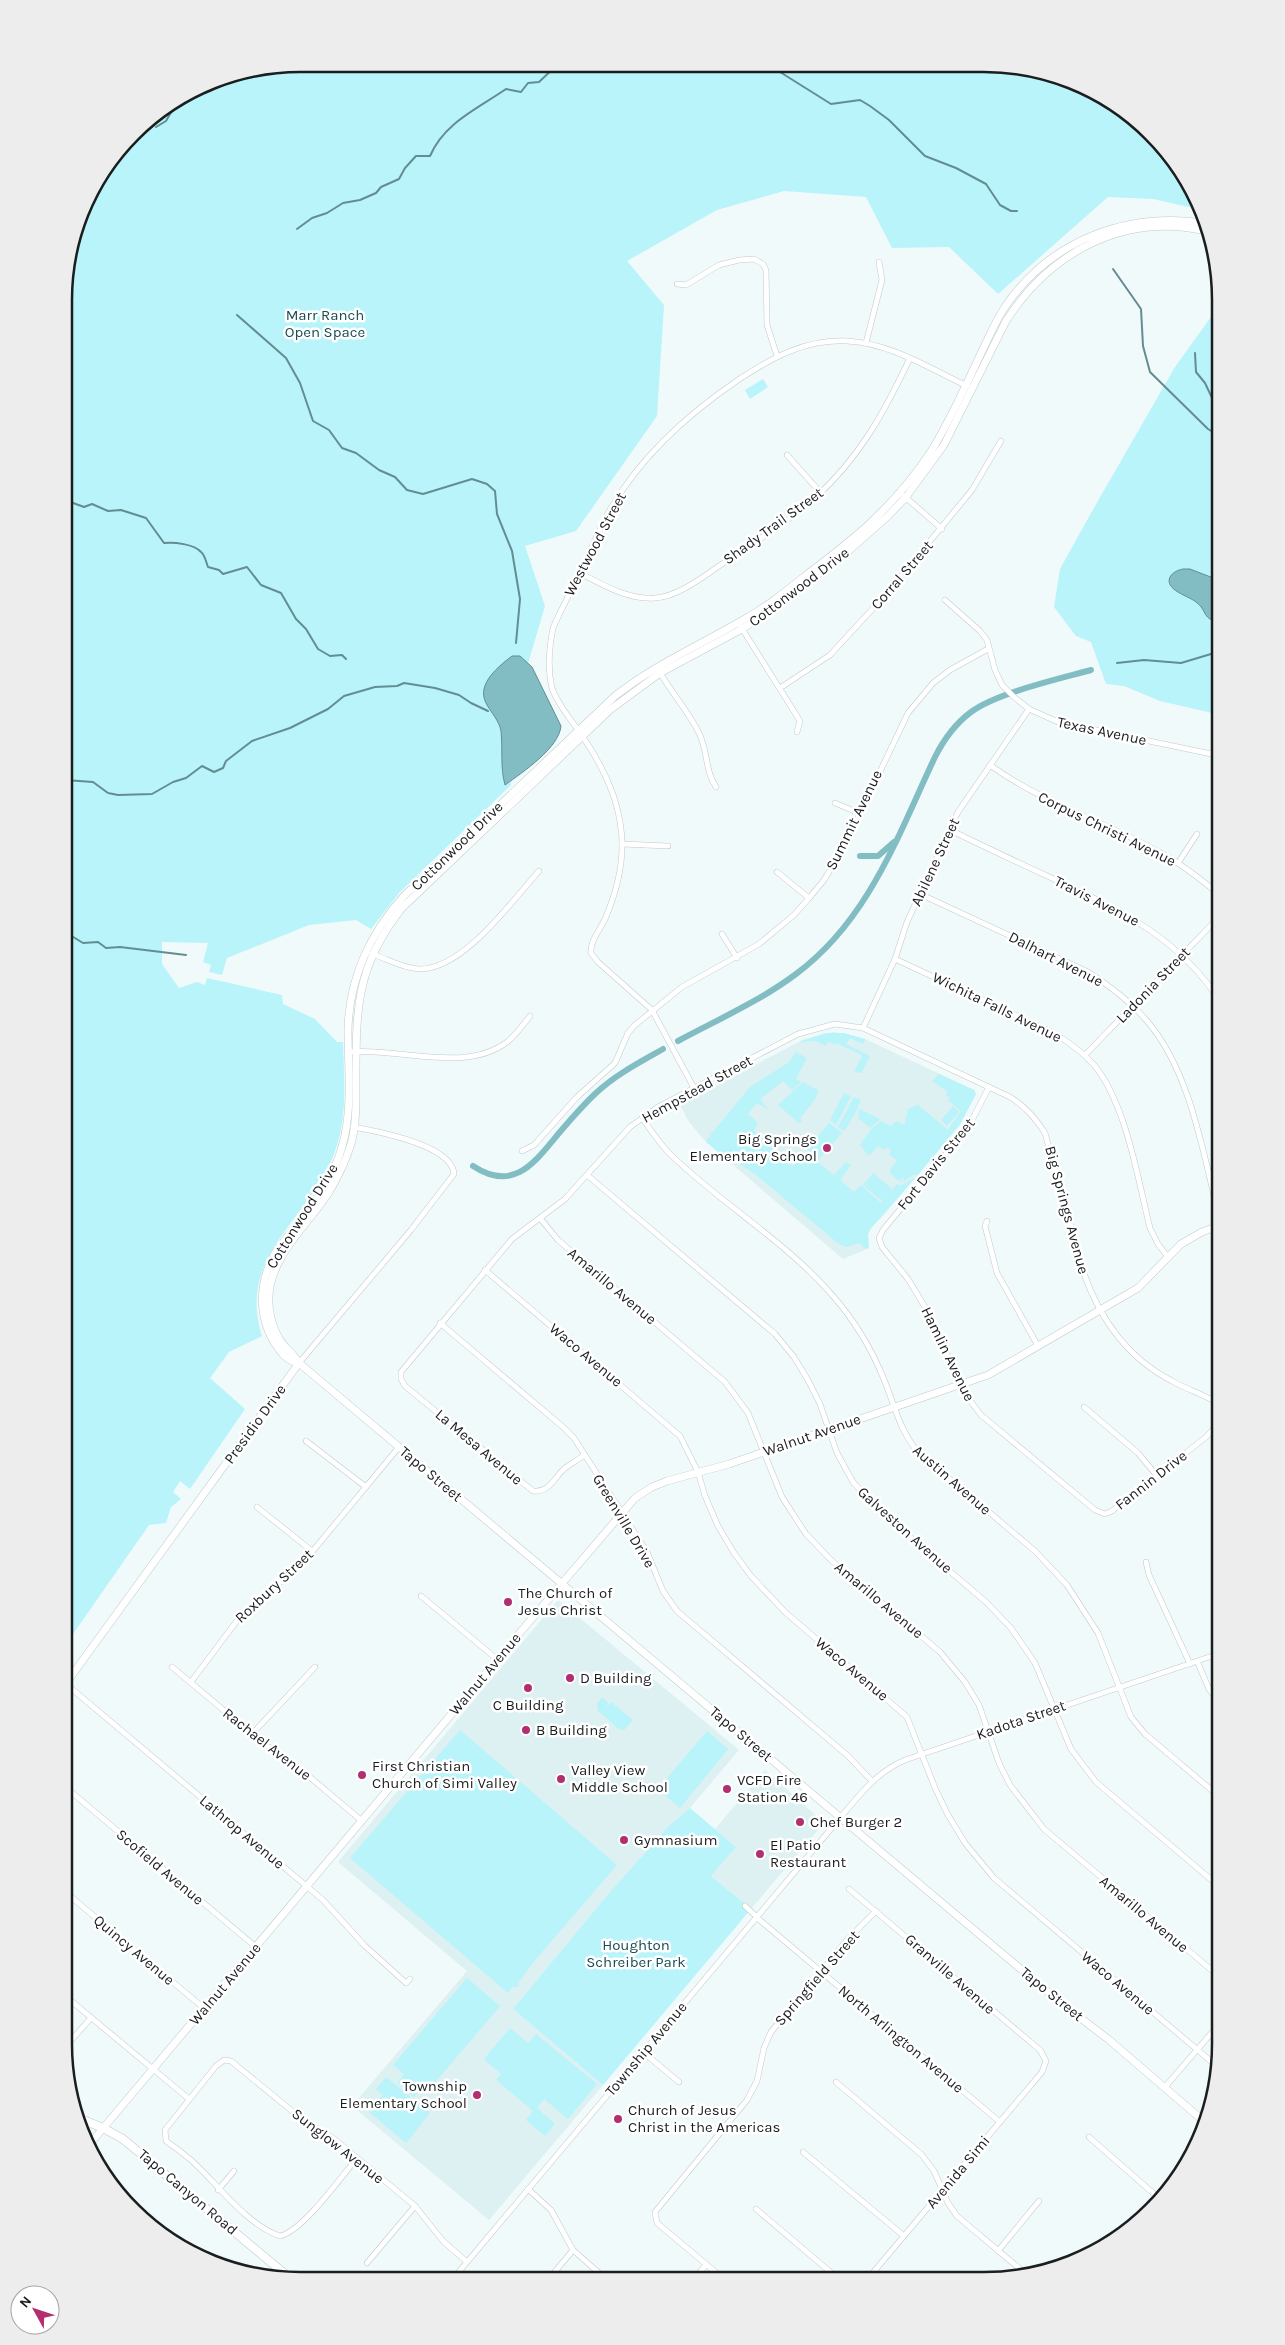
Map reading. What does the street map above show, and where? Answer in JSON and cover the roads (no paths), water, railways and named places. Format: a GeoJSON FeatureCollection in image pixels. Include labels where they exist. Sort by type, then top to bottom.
{"type":"FeatureCollection","features":[{"type":"Feature","properties":{"kind":"main road","name":"Tapo Canyon Road"},"geometry":{"type":"LineString","coordinates":[[86,2121],[104,2128],[123,2139],[283,2272]]}},
{"type":"Feature","properties":{"kind":"street","name":"Cottonwood Drive"},"geometry":{"type":"LineString","coordinates":[[299,1363],[279,1339],[274,1325],[269,1296],[272,1277],[277,1263],[336,1180],[351,1143],[352,1051],[358,997],[369,953],[402,908],[580,734],[659,670],[770,611],[846,553],[888,516],[944,445],[1005,306],[1034,273],[1060,252],[1101,231],[1137,222],[1170,220],[1199,223]]}},
{"type":"Feature","properties":{"kind":"street","name":"Cottonwood Drive"},"geometry":{"type":"LineString","coordinates":[[969,387],[1017,304],[1040,278],[1061,260],[1097,240],[1137,229],[1178,226],[1201,230]]}},
{"type":"Feature","properties":{"kind":"street"},"geometry":{"type":"LineString","coordinates":[[677,284],[686,285],[725,263],[754,259],[763,264],[767,274],[767,325],[777,356]]}},
{"type":"Feature","properties":{"kind":"street"},"geometry":{"type":"LineString","coordinates":[[866,343],[882,280],[879,262]]}},
{"type":"Feature","properties":{"kind":"street","name":"Westwood Street"},"geometry":{"type":"LineString","coordinates":[[652,1010],[598,962],[592,953],[592,942],[604,920],[614,892],[622,844],[620,823],[609,782],[553,690],[548,668],[553,628],[610,509],[640,466],[657,447],[706,403],[777,356],[806,345],[826,342],[866,343],[910,358],[969,387]]}},
{"type":"Feature","properties":{"kind":"street","name":"Shady Trail Street"},"geometry":{"type":"LineString","coordinates":[[580,573],[628,595],[647,598],[667,596],[686,587],[807,504],[820,492],[863,445],[889,403],[910,358]]}},
{"type":"Feature","properties":{"kind":"street","name":"Corral Street"},"geometry":{"type":"LineString","coordinates":[[780,688],[818,665],[841,645],[942,529],[972,490],[1000,440]]}},
{"type":"Feature","properties":{"kind":"street"},"geometry":{"type":"LineString","coordinates":[[787,455],[820,492]]}},
{"type":"Feature","properties":{"kind":"street"},"geometry":{"type":"LineString","coordinates":[[903,495],[942,529]]}},
{"type":"Feature","properties":{"kind":"street","name":"Texas Avenue"},"geometry":{"type":"LineString","coordinates":[[945,600],[980,630],[987,640],[988,649],[1002,685],[1029,709],[1058,722],[1212,754]]}},
{"type":"Feature","properties":{"kind":"street"},"geometry":{"type":"LineString","coordinates":[[740,626],[800,721],[796,732]]}},
{"type":"Feature","properties":{"kind":"street","name":"Summit Avenue"},"geometry":{"type":"LineString","coordinates":[[522,1151],[534,1145],[577,1097],[611,1067],[620,1054],[631,1029],[652,1010],[682,987],[738,958],[777,930],[809,898],[834,864],[900,726],[916,701],[933,683],[950,670],[988,649]]}},
{"type":"Feature","properties":{"kind":"street"},"geometry":{"type":"LineString","coordinates":[[659,670],[698,731],[707,756],[710,777],[716,787]]}},
{"type":"Feature","properties":{"kind":"street","name":"Abilene Street"},"geometry":{"type":"LineString","coordinates":[[863,1028],[895,959],[907,922],[964,801],[1029,709]]}},
{"type":"Feature","properties":{"kind":"street","name":"Corpus Christi Avenue"},"geometry":{"type":"LineString","coordinates":[[990,766],[1021,786],[1143,843],[1178,863],[1212,889]]}},
{"type":"Feature","properties":{"kind":"street"},"geometry":{"type":"LineString","coordinates":[[835,804],[859,814]]}},
{"type":"Feature","properties":{"kind":"street","name":"Travis Avenue"},"geometry":{"type":"LineString","coordinates":[[950,830],[1119,910],[1150,929],[1182,955],[1201,975],[1212,990]]}},
{"type":"Feature","properties":{"kind":"street"},"geometry":{"type":"LineString","coordinates":[[1178,863],[1197,834]]}},
{"type":"Feature","properties":{"kind":"street"},"geometry":{"type":"LineString","coordinates":[[622,844],[668,846]]}},
{"type":"Feature","properties":{"kind":"street"},"geometry":{"type":"LineString","coordinates":[[369,953],[406,967],[420,969],[443,965],[470,947],[538,871]]}},
{"type":"Feature","properties":{"kind":"street"},"geometry":{"type":"LineString","coordinates":[[777,872],[809,898]]}},
{"type":"Feature","properties":{"kind":"street","name":"Dalhart Avenue"},"geometry":{"type":"LineString","coordinates":[[920,894],[1088,972],[1112,988],[1133,1006],[1161,1039],[1181,1077],[1212,1192]]}},
{"type":"Feature","properties":{"kind":"street","name":"Ladonia Street"},"geometry":{"type":"LineString","coordinates":[[1085,1056],[1212,924]]}},
{"type":"Feature","properties":{"kind":"street"},"geometry":{"type":"LineString","coordinates":[[722,934],[738,958]]}},
{"type":"Feature","properties":{"kind":"street","name":"Wichita Falls Avenue"},"geometry":{"type":"LineString","coordinates":[[895,959],[1052,1032],[1085,1056],[1103,1076],[1116,1101],[1150,1228],[1158,1244],[1168,1257]]}},
{"type":"Feature","properties":{"kind":"street"},"geometry":{"type":"LineString","coordinates":[[652,1010],[694,1088]]}},
{"type":"Feature","properties":{"kind":"street"},"geometry":{"type":"LineString","coordinates":[[352,1051],[376,1050],[442,1057],[474,1056],[505,1044],[530,1016]]}},
{"type":"Feature","properties":{"kind":"street","name":"Hempstead Street"},"geometry":{"type":"LineString","coordinates":[[401,1380],[403,1368],[512,1239],[565,1199],[618,1138],[642,1118],[694,1088],[808,1029],[835,1024],[863,1028]]}},
{"type":"Feature","properties":{"kind":"street","name":"Big Springs Avenue"},"geometry":{"type":"LineString","coordinates":[[863,1028],[989,1087],[1023,1105],[1036,1118],[1045,1133],[1082,1271],[1100,1311],[1121,1341],[1148,1365],[1172,1381],[1212,1401]]}},
{"type":"Feature","properties":{"kind":"street","name":"Fort Davis Street"},"geometry":{"type":"LineString","coordinates":[[880,1239],[883,1230],[969,1126],[989,1087]]}},
{"type":"Feature","properties":{"kind":"street","name":"Austin Avenue"},"geometry":{"type":"LineString","coordinates":[[642,1118],[670,1154],[807,1270],[833,1296],[852,1320],[869,1347],[883,1376],[904,1433],[918,1452],[1035,1551],[1067,1585],[1098,1632],[1131,1716],[1145,1734],[1212,1790]]}},
{"type":"Feature","properties":{"kind":"street","name":"Presidio Drive"},"geometry":{"type":"LineString","coordinates":[[72,1675],[299,1363],[452,1178],[454,1169],[446,1158],[408,1139],[351,1127]]}},
{"type":"Feature","properties":{"kind":"street","name":"Galveston Avenue"},"geometry":{"type":"LineString","coordinates":[[587,1175],[775,1334],[794,1357],[808,1380],[820,1404],[828,1430],[844,1467],[866,1498],[986,1602],[1011,1628],[1035,1663],[1071,1749],[1096,1782],[1212,1880]]}},
{"type":"Feature","properties":{"kind":"street","name":"Amarillo Avenue"},"geometry":{"type":"LineString","coordinates":[[540,1218],[558,1240],[725,1382],[748,1412],[782,1497],[806,1534],[832,1560],[940,1652],[965,1682],[979,1705],[999,1763],[1010,1785],[1044,1829],[1212,1970]]}},
{"type":"Feature","properties":{"kind":"street"},"geometry":{"type":"LineString","coordinates":[[987,1221],[985,1226],[997,1273],[1038,1346]]}},
{"type":"Feature","properties":{"kind":"street","name":"Walnut Avenue"},"geometry":{"type":"LineString","coordinates":[[94,2140],[635,1498],[652,1487],[764,1452],[988,1375],[1138,1288],[1168,1257],[1191,1237],[1212,1229]]}},
{"type":"Feature","properties":{"kind":"street","name":"Hamlin Avenue"},"geometry":{"type":"LineString","coordinates":[[880,1239],[882,1246],[908,1279],[928,1312],[970,1402],[981,1415],[1100,1513]]}},
{"type":"Feature","properties":{"kind":"street","name":"Waco Avenue"},"geometry":{"type":"LineString","coordinates":[[485,1270],[671,1427],[686,1446],[718,1526],[751,1576],[785,1612],[901,1710],[912,1728],[948,1815],[965,1843],[994,1878],[1212,2062]]}},
{"type":"Feature","properties":{"kind":"street","name":"Greenville Drive"},"geometry":{"type":"LineString","coordinates":[[440,1323],[563,1427],[584,1455],[646,1552],[663,1591],[677,1611],[847,1755],[872,1781]]}},
{"type":"Feature","properties":{"kind":"street","name":"Tapo Street"},"geometry":{"type":"LineString","coordinates":[[299,1363],[1200,2118]]}},
{"type":"Feature","properties":{"kind":"street","name":"La Mesa Avenue"},"geometry":{"type":"LineString","coordinates":[[401,1380],[405,1386],[533,1491],[539,1492],[547,1489],[565,1468],[584,1455]]}},
{"type":"Feature","properties":{"kind":"street"},"geometry":{"type":"LineString","coordinates":[[1084,1407],[1138,1453],[1157,1476]]}},
{"type":"Feature","properties":{"kind":"street","name":"Fannin Drive"},"geometry":{"type":"LineString","coordinates":[[1100,1513],[1112,1511],[1212,1431]]}},
{"type":"Feature","properties":{"kind":"street"},"geometry":{"type":"LineString","coordinates":[[306,1440],[366,1487]]}},
{"type":"Feature","properties":{"kind":"street","name":"Roxbury Street"},"geometry":{"type":"LineString","coordinates":[[191,1682],[242,1614],[263,1594],[293,1572],[400,1447]]}},
{"type":"Feature","properties":{"kind":"street"},"geometry":{"type":"LineString","coordinates":[[257,1507],[312,1551]]}},
{"type":"Feature","properties":{"kind":"street"},"geometry":{"type":"LineString","coordinates":[[1146,1562],[1190,1664]]}},
{"type":"Feature","properties":{"kind":"street"},"geometry":{"type":"LineString","coordinates":[[421,1596],[498,1660]]}},
{"type":"Feature","properties":{"kind":"street","name":"Kadota Street"},"geometry":{"type":"LineString","coordinates":[[840,1818],[872,1781],[894,1765],[1053,1709],[1212,1656]]}},
{"type":"Feature","properties":{"kind":"street"},"geometry":{"type":"LineString","coordinates":[[1197,1662],[1212,1694]]}},
{"type":"Feature","properties":{"kind":"street","name":"Rachael Avenue"},"geometry":{"type":"LineString","coordinates":[[172,1667],[252,1734],[293,1763],[362,1821]]}},
{"type":"Feature","properties":{"kind":"street"},"geometry":{"type":"LineString","coordinates":[[252,1734],[315,1667]]}},
{"type":"Feature","properties":{"kind":"street","name":"Lathrop Avenue"},"geometry":{"type":"LineString","coordinates":[[72,1691],[307,1886],[336,1912],[384,1965],[406,1983],[410,1979]]}},
{"type":"Feature","properties":{"kind":"street","name":"Scofield Avenue"},"geometry":{"type":"LineString","coordinates":[[72,1793],[256,1947]]}},
{"type":"Feature","properties":{"kind":"street","name":"Township Avenue"},"geometry":{"type":"LineString","coordinates":[[459,2272],[840,1818]]}},
{"type":"Feature","properties":{"kind":"street","name":"Granville Avenue"},"geometry":{"type":"LineString","coordinates":[[849,1889],[1040,2050],[1046,2061]]}},
{"type":"Feature","properties":{"kind":"street","name":"Quincy Avenue"},"geometry":{"type":"LineString","coordinates":[[72,1898],[205,2009]]}},
{"type":"Feature","properties":{"kind":"street","name":"North Arlington Avenue"},"geometry":{"type":"LineString","coordinates":[[745,1906],[1000,2122]]}},
{"type":"Feature","properties":{"kind":"street","name":"Springfield Street"},"geometry":{"type":"LineString","coordinates":[[714,2272],[657,2223],[655,2212],[747,2100],[757,2081],[764,2048],[771,2032],[820,1971],[876,1911]]}},
{"type":"Feature","properties":{"kind":"street"},"geometry":{"type":"LineString","coordinates":[[72,2002],[188,2099],[168,2125],[164,2136],[166,2141],[192,2161],[218,2190],[275,2234],[284,2235],[294,2230],[357,2158]]}},
{"type":"Feature","properties":{"kind":"street"},"geometry":{"type":"LineString","coordinates":[[72,2039],[91,2018]]}},
{"type":"Feature","properties":{"kind":"street"},"geometry":{"type":"LineString","coordinates":[[1165,2088],[1212,2032]]}},
{"type":"Feature","properties":{"kind":"street"},"geometry":{"type":"LineString","coordinates":[[643,2052],[679,2082]]}},
{"type":"Feature","properties":{"kind":"street","name":"Sunglow Avenue"},"geometry":{"type":"LineString","coordinates":[[188,2099],[216,2066],[224,2060],[237,2064],[303,2120],[333,2138],[415,2206],[443,2241],[467,2262]]}},
{"type":"Feature","properties":{"kind":"street","name":"Avenida Simi"},"geometry":{"type":"LineString","coordinates":[[874,2272],[1042,2072],[1046,2061]]}},
{"type":"Feature","properties":{"kind":"street"},"geometry":{"type":"LineString","coordinates":[[836,2082],[922,2155],[934,2171],[942,2191],[957,2216],[1021,2270]]}},
{"type":"Feature","properties":{"kind":"street"},"geometry":{"type":"LineString","coordinates":[[1089,2137],[1156,2195]]}},
{"type":"Feature","properties":{"kind":"street"},"geometry":{"type":"LineString","coordinates":[[803,2152],[904,2236]]}},
{"type":"Feature","properties":{"kind":"street"},"geometry":{"type":"LineString","coordinates":[[218,2190],[234,2171]]}},
{"type":"Feature","properties":{"kind":"street"},"geometry":{"type":"LineString","coordinates":[[528,2189],[551,2210],[573,2250],[598,2272]]}},
{"type":"Feature","properties":{"kind":"street"},"geometry":{"type":"LineString","coordinates":[[998,2250],[1039,2201]]}},
{"type":"Feature","properties":{"kind":"street"},"geometry":{"type":"LineString","coordinates":[[367,2263],[415,2206]]}},
{"type":"Feature","properties":{"kind":"street"},"geometry":{"type":"LineString","coordinates":[[756,2209],[830,2272]]}},
{"type":"Feature","properties":{"kind":"street"},"geometry":{"type":"LineString","coordinates":[[555,2272],[573,2250]]}},
{"type":"Feature","properties":{"kind":"street"},"geometry":{"type":"LineString","coordinates":[[700,2272],[706,2265]]}},
{"type":"Feature","properties":{"kind":"waterway"},"geometry":{"type":"LineString","coordinates":[[297,229],[312,218],[327,213],[343,203],[360,200],[376,193],[381,187],[399,179],[405,168],[416,156],[430,156],[444,134],[462,118],[506,89],[521,92],[528,83],[539,82],[550,72]]}},
{"type":"Feature","properties":{"kind":"waterway"},"geometry":{"type":"LineString","coordinates":[[780,72],[831,104],[860,100],[889,120],[925,156],[956,168],[986,184],[1000,205],[1011,211],[1017,211]]}},
{"type":"Feature","properties":{"kind":"waterway"},"geometry":{"type":"LineString","coordinates":[[156,127],[166,121],[170,114]]}},
{"type":"Feature","properties":{"kind":"waterway"},"geometry":{"type":"LineString","coordinates":[[1113,269],[1141,309],[1143,346],[1150,372],[1212,431]]}},
{"type":"Feature","properties":{"kind":"waterway"},"geometry":{"type":"LineString","coordinates":[[237,315],[286,358],[300,383],[313,421],[329,430],[342,448],[356,453],[379,470],[395,477],[407,490],[423,494],[472,479],[487,484],[495,491],[497,514],[512,551],[520,599],[516,643]]}},
{"type":"Feature","properties":{"kind":"waterway"},"geometry":{"type":"LineString","coordinates":[[1195,353],[1196,372],[1205,383],[1212,398]]}},
{"type":"Feature","properties":{"kind":"waterway"},"geometry":{"type":"LineString","coordinates":[[72,503],[84,507],[92,504],[108,511],[121,510],[146,518],[164,543],[178,543],[198,549],[202,553],[208,567],[219,570],[223,574],[247,567],[261,585],[281,593],[296,619],[306,629],[318,649],[330,656],[342,655],[346,659]]}},
{"type":"Feature","properties":{"kind":"waterway"},"geometry":{"type":"LineString","coordinates":[[1117,663],[1144,660],[1181,663],[1212,654]]}},
{"type":"Feature","properties":{"kind":"waterway"},"geometry":{"type":"LineString","coordinates":[[678,1041],[753,1002],[782,984],[821,952],[843,928],[862,902],[894,846],[938,750],[950,732],[965,717],[982,705],[1012,693],[1091,670]]}},
{"type":"Feature","properties":{"kind":"waterway"},"geometry":{"type":"LineString","coordinates":[[72,780],[93,782],[108,793],[118,795],[152,794],[173,782],[186,778],[202,766],[214,772],[223,768],[226,761],[252,741],[290,728],[328,709],[344,696],[375,687],[397,686],[404,683],[435,688],[459,695],[488,711]]}},
{"type":"Feature","properties":{"kind":"waterway"},"geometry":{"type":"LineString","coordinates":[[860,856],[878,856],[894,842]]}},
{"type":"Feature","properties":{"kind":"waterway"},"geometry":{"type":"LineString","coordinates":[[72,936],[83,943],[98,942],[106,948],[120,947],[186,955]]}},
{"type":"Feature","properties":{"kind":"waterway"},"geometry":{"type":"LineString","coordinates":[[473,1166],[487,1174],[500,1176],[512,1175],[522,1170],[541,1154],[577,1112],[603,1086],[663,1049]]}},
{"type":"Feature","properties":{"kind":"place","name":"Big Springs Elementary School"},"geometry":{"type":"Point","coordinates":[827,1148]}},
{"type":"Feature","properties":{"kind":"place","name":"The Church of Jesus Christ"},"geometry":{"type":"Point","coordinates":[508,1602]}},
{"type":"Feature","properties":{"kind":"place","name":"D Building"},"geometry":{"type":"Point","coordinates":[570,1678]}},
{"type":"Feature","properties":{"kind":"place","name":"C Building"},"geometry":{"type":"Point","coordinates":[528,1688]}},
{"type":"Feature","properties":{"kind":"place","name":"B Building"},"geometry":{"type":"Point","coordinates":[526,1730]}},
{"type":"Feature","properties":{"kind":"place","name":"First Christian Church of Simi Valley"},"geometry":{"type":"Point","coordinates":[362,1775]}},
{"type":"Feature","properties":{"kind":"place","name":"Valley View Middle School"},"geometry":{"type":"Point","coordinates":[561,1779]}},
{"type":"Feature","properties":{"kind":"place","name":"VCFD Fire Station 46"},"geometry":{"type":"Point","coordinates":[727,1789]}},
{"type":"Feature","properties":{"kind":"place","name":"Chef Burger 2"},"geometry":{"type":"Point","coordinates":[800,1822]}},
{"type":"Feature","properties":{"kind":"place","name":"Gymnasium"},"geometry":{"type":"Point","coordinates":[624,1840]}},
{"type":"Feature","properties":{"kind":"place","name":"El Patio Restaurant"},"geometry":{"type":"Point","coordinates":[760,1854]}},
{"type":"Feature","properties":{"kind":"place","name":"Township Elementary School"},"geometry":{"type":"Point","coordinates":[477,2095]}},
{"type":"Feature","properties":{"kind":"place","name":"Church of Jesus Christ in the Americas"},"geometry":{"type":"Point","coordinates":[618,2119]}},
{"type":"Feature","properties":{"kind":"park label","name":"Marr Ranch Open Space"},"geometry":{"type":"Point","coordinates":[325,324]}},
{"type":"Feature","properties":{"kind":"park label","name":"Houghton Schreiber Park"},"geometry":{"type":"Point","coordinates":[636,1954]}}]}
